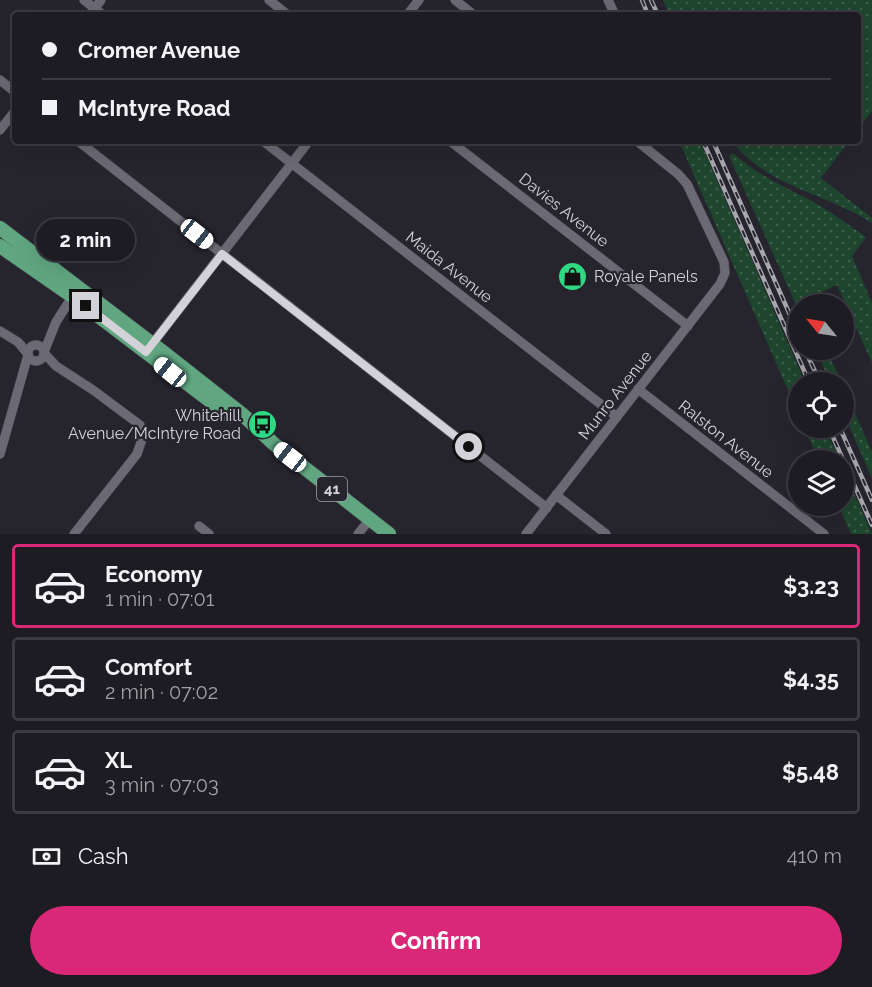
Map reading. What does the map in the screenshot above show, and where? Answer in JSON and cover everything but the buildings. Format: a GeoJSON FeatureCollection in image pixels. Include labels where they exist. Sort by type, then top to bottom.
{"type":"FeatureCollection","features":[{"type":"Feature","properties":{"kind":"main road","name":"41"},"geometry":{"type":"LineString","coordinates":[[0,228],[238,422],[274,444],[389,534]]}},
{"type":"Feature","properties":{"kind":"main road","name":"41"},"geometry":{"type":"LineString","coordinates":[[0,246],[76,292]]}},
{"type":"Feature","properties":{"kind":"street"},"geometry":{"type":"LineString","coordinates":[[84,0],[92,12],[101,0]]}},
{"type":"Feature","properties":{"kind":"street"},"geometry":{"type":"LineString","coordinates":[[269,0],[284,12]]}},
{"type":"Feature","properties":{"kind":"street"},"geometry":{"type":"LineString","coordinates":[[409,12],[419,0]]}},
{"type":"Feature","properties":{"kind":"street"},"geometry":{"type":"LineString","coordinates":[[455,0],[470,12]]}},
{"type":"Feature","properties":{"kind":"street"},"geometry":{"type":"LineString","coordinates":[[0,80],[12,90]]}},
{"type":"Feature","properties":{"kind":"street"},"geometry":{"type":"LineString","coordinates":[[0,130],[12,115]]}},
{"type":"Feature","properties":{"kind":"street"},"geometry":{"type":"LineString","coordinates":[[82,144],[547,508]]}},
{"type":"Feature","properties":{"kind":"street","name":"Maida Avenue"},"geometry":{"type":"LineString","coordinates":[[267,144],[617,417]]}},
{"type":"Feature","properties":{"kind":"street"},"geometry":{"type":"LineString","coordinates":[[149,348],[307,144]]}},
{"type":"Feature","properties":{"kind":"street","name":"Davies Avenue"},"geometry":{"type":"LineString","coordinates":[[454,144],[688,326]]}},
{"type":"Feature","properties":{"kind":"street","name":"Munro Avenue"},"geometry":{"type":"LineString","coordinates":[[526,534],[688,326],[720,284],[725,273],[724,262],[687,184],[641,144]]}},
{"type":"Feature","properties":{"kind":"street"},"geometry":{"type":"LineString","coordinates":[[0,454],[30,348],[56,322],[76,292]]}},
{"type":"Feature","properties":{"kind":"street"},"geometry":{"type":"LineString","coordinates":[[18,387],[41,357],[56,322]]}},
{"type":"Feature","properties":{"kind":"street"},"geometry":{"type":"LineString","coordinates":[[0,331],[18,342],[30,359],[41,357],[56,366],[140,425],[143,436],[137,454],[74,534]]}},
{"type":"Feature","properties":{"kind":"street"},"geometry":{"type":"LineString","coordinates":[[18,342],[40,346],[41,357]]}},
{"type":"Feature","properties":{"kind":"street","name":"Ralston Avenue"},"geometry":{"type":"LineString","coordinates":[[638,389],[824,534]]}},
{"type":"Feature","properties":{"kind":"street"},"geometry":{"type":"LineString","coordinates":[[556,495],[606,534]]}},
{"type":"Feature","properties":{"kind":"street"},"geometry":{"type":"LineString","coordinates":[[358,534],[370,519]]}},
{"type":"Feature","properties":{"kind":"street"},"geometry":{"type":"LineString","coordinates":[[199,526],[209,534]]}},
{"type":"Feature","properties":{"kind":"green space"},"geometry":{"type":"Polygon","coordinates":[[[663,0],[872,0],[872,111],[861,125],[861,12],[669,12],[663,0]]]}},
{"type":"Feature","properties":{"kind":"green space"},"geometry":{"type":"Polygon","coordinates":[[[680,144],[701,144],[788,343],[788,360],[795,360],[801,372],[788,372],[788,390],[680,144]]]}},
{"type":"Feature","properties":{"kind":"green space"},"geometry":{"type":"Polygon","coordinates":[[[735,144],[847,144],[821,178],[872,218],[872,223],[776,177],[735,144]]]}},
{"type":"Feature","properties":{"kind":"green space"},"geometry":{"type":"Polygon","coordinates":[[[733,153],[758,172],[820,206],[866,237],[852,256],[872,303],[872,363],[854,323],[854,294],[841,294],[837,285],[817,294],[791,294],[729,156],[733,153]]]}},
{"type":"Feature","properties":{"kind":"green space"},"geometry":{"type":"Polygon","coordinates":[[[820,360],[831,360],[837,372],[826,372],[820,360]]]}},
{"type":"Feature","properties":{"kind":"green space"},"geometry":{"type":"Polygon","coordinates":[[[854,411],[872,452],[872,478],[854,437],[854,411]]]}},
{"type":"Feature","properties":{"kind":"green space"},"geometry":{"type":"Polygon","coordinates":[[[809,438],[830,438],[835,450],[814,450],[809,438]]]}},
{"type":"Feature","properties":{"kind":"green space"},"geometry":{"type":"Polygon","coordinates":[[[854,493],[872,534],[851,534],[843,516],[854,516],[854,493]]]}},
{"type":"Feature","properties":{"kind":"railway"},"geometry":{"type":"LineString","coordinates":[[642,0],[647,12]]}},
{"type":"Feature","properties":{"kind":"railway"},"geometry":{"type":"LineString","coordinates":[[651,0],[657,12]]}},
{"type":"Feature","properties":{"kind":"railway"},"geometry":{"type":"LineString","coordinates":[[704,144],[805,372]]}},
{"type":"Feature","properties":{"kind":"railway"},"geometry":{"type":"LineString","coordinates":[[714,144],[788,310]]}},
{"type":"Feature","properties":{"kind":"railway"},"geometry":{"type":"LineString","coordinates":[[810,360],[815,372]]}},
{"type":"Feature","properties":{"kind":"railway"},"geometry":{"type":"LineString","coordinates":[[833,438],[872,525]]}},
{"type":"Feature","properties":{"kind":"railway"},"geometry":{"type":"LineString","coordinates":[[844,438],[872,500]]}},
{"type":"Feature","properties":{"kind":"place","name":"Royale Panels"},"geometry":{"type":"Point","coordinates":[573,276]}},
{"type":"Feature","properties":{"kind":"place","name":"Whitehill Avenue/McIntyre Road"},"geometry":{"type":"Point","coordinates":[262,424]}},
{"type":"Feature","properties":{"kind":"route"},"geometry":{"type":"LineString","coordinates":[[86,306],[146,352],[222,254],[469,447]]}}]}
